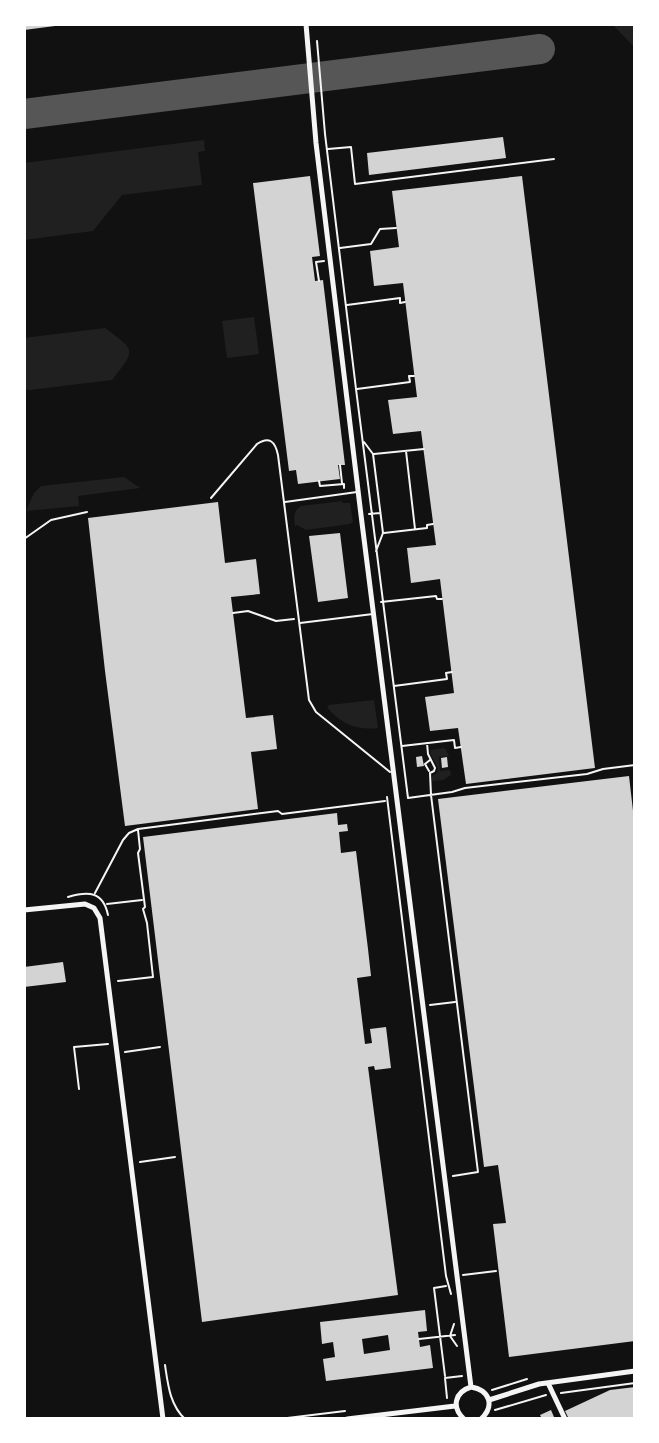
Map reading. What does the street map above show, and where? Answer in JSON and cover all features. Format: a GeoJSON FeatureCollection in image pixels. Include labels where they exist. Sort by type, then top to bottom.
{"type":"FeatureCollection","features":[{"type":"Feature","properties":{"kind":"street"},"geometry":{"type":"LineString","coordinates":[[306,24],[316,143],[471,1387]]}},
{"type":"Feature","properties":{"kind":"street"},"geometry":{"type":"LineString","coordinates":[[24,910],[85,904],[94,908],[100,918],[163,1419]]}},
{"type":"Feature","properties":{"kind":"street"},"geometry":{"type":"LineString","coordinates":[[489,1400],[548,1383],[635,1371]]}},
{"type":"Feature","properties":{"kind":"street"},"geometry":{"type":"LineString","coordinates":[[548,1383],[565,1419]]}},
{"type":"Feature","properties":{"kind":"street"},"geometry":{"type":"LineString","coordinates":[[464,1419],[455,1406],[459,1393],[471,1387],[482,1391],[489,1400],[488,1412],[481,1419]]}},
{"type":"Feature","properties":{"kind":"street"},"geometry":{"type":"LineString","coordinates":[[347,1419],[455,1406]]}},
{"type":"Feature","properties":{"kind":"lane"},"geometry":{"type":"LineString","coordinates":[[211,498],[257,444],[269,440],[276,445],[309,700],[316,712],[394,775]]}},
{"type":"Feature","properties":{"kind":"lane"},"geometry":{"type":"LineString","coordinates":[[284,503],[359,491]]}},
{"type":"Feature","properties":{"kind":"lane"},"geometry":{"type":"LineString","coordinates":[[24,539],[51,520],[87,512]]}},
{"type":"Feature","properties":{"kind":"lane"},"geometry":{"type":"LineString","coordinates":[[299,623],[374,614]]}},
{"type":"Feature","properties":{"kind":"path"},"geometry":{"type":"LineString","coordinates":[[315,35],[408,798],[635,765]]}},
{"type":"Feature","properties":{"kind":"path"},"geometry":{"type":"LineString","coordinates":[[327,149],[351,147],[355,184],[554,159]]}},
{"type":"Feature","properties":{"kind":"path"},"geometry":{"type":"LineString","coordinates":[[339,248],[371,244],[380,229],[396,228]]}},
{"type":"Feature","properties":{"kind":"path"},"geometry":{"type":"LineString","coordinates":[[346,305],[400,298],[400,303],[405,302]]}},
{"type":"Feature","properties":{"kind":"path"},"geometry":{"type":"LineString","coordinates":[[356,389],[410,382],[409,376],[414,376]]}},
{"type":"Feature","properties":{"kind":"path"},"geometry":{"type":"LineString","coordinates":[[362,440],[373,454],[383,533],[376,552]]}},
{"type":"Feature","properties":{"kind":"path"},"geometry":{"type":"LineString","coordinates":[[373,454],[424,449]]}},
{"type":"Feature","properties":{"kind":"path"},"geometry":{"type":"LineString","coordinates":[[406,451],[415,529]]}},
{"type":"Feature","properties":{"kind":"path"},"geometry":{"type":"LineString","coordinates":[[340,465],[342,484]]}},
{"type":"Feature","properties":{"kind":"path"},"geometry":{"type":"LineString","coordinates":[[383,533],[427,528],[427,525],[433,524]]}},
{"type":"Feature","properties":{"kind":"path"},"geometry":{"type":"LineString","coordinates":[[382,602],[436,596],[442,599]]}},
{"type":"Feature","properties":{"kind":"path"},"geometry":{"type":"LineString","coordinates":[[393,686],[447,679],[446,673],[452,672]]}},
{"type":"Feature","properties":{"kind":"path"},"geometry":{"type":"LineString","coordinates":[[401,746],[454,740],[455,748],[461,747]]}},
{"type":"Feature","properties":{"kind":"path"},"geometry":{"type":"LineString","coordinates":[[427,743],[435,768],[430,773]]}},
{"type":"Feature","properties":{"kind":"path"},"geometry":{"type":"LineString","coordinates":[[431,760],[425,764],[430,773],[478,1172],[452,1176]]}},
{"type":"Feature","properties":{"kind":"path"},"geometry":{"type":"LineString","coordinates":[[94,894],[123,840],[138,829],[397,799]]}},
{"type":"Feature","properties":{"kind":"path"},"geometry":{"type":"LineString","coordinates":[[387,801],[447,1286],[451,1296]]}},
{"type":"Feature","properties":{"kind":"path"},"geometry":{"type":"LineString","coordinates":[[117,981],[153,977],[143,909],[138,829]]}},
{"type":"Feature","properties":{"kind":"path"},"geometry":{"type":"LineString","coordinates":[[106,904],[142,900]]}},
{"type":"Feature","properties":{"kind":"path"},"geometry":{"type":"LineString","coordinates":[[153,972],[159,970]]}},
{"type":"Feature","properties":{"kind":"path"},"geometry":{"type":"LineString","coordinates":[[413,1007],[457,1002]]}},
{"type":"Feature","properties":{"kind":"path"},"geometry":{"type":"LineString","coordinates":[[79,1089],[74,1047],[108,1043],[109,1054]]}},
{"type":"Feature","properties":{"kind":"path"},"geometry":{"type":"LineString","coordinates":[[125,1052],[160,1047]]}},
{"type":"Feature","properties":{"kind":"path"},"geometry":{"type":"LineString","coordinates":[[139,1162],[175,1157]]}},
{"type":"Feature","properties":{"kind":"path"},"geometry":{"type":"LineString","coordinates":[[457,1275],[496,1271]]}},
{"type":"Feature","properties":{"kind":"path"},"geometry":{"type":"LineString","coordinates":[[447,1286],[434,1288],[447,1398]]}},
{"type":"Feature","properties":{"kind":"path"},"geometry":{"type":"LineString","coordinates":[[455,1319],[450,1336],[458,1350]]}},
{"type":"Feature","properties":{"kind":"path"},"geometry":{"type":"LineString","coordinates":[[419,1339],[455,1335]]}},
{"type":"Feature","properties":{"kind":"path"},"geometry":{"type":"LineString","coordinates":[[445,1378],[469,1375]]}},
{"type":"Feature","properties":{"kind":"path"},"geometry":{"type":"LineString","coordinates":[[461,1376],[462,1384]]}},
{"type":"Feature","properties":{"kind":"path"},"geometry":{"type":"LineString","coordinates":[[494,1411],[554,1394],[635,1383]]}},
{"type":"Feature","properties":{"kind":"shaded area"},"geometry":{"type":"Polygon","coordinates":[[[611,24],[635,24],[635,48],[614,26],[611,24]]]}},
{"type":"Feature","properties":{"kind":"shaded area"},"geometry":{"type":"Polygon","coordinates":[[[204,140],[205,151],[198,152],[202,185],[122,195],[93,231],[24,240],[24,163],[204,140]]]}},
{"type":"Feature","properties":{"kind":"shaded area"},"geometry":{"type":"Polygon","coordinates":[[[254,317],[259,354],[227,358],[222,321],[254,317]]]}},
{"type":"Feature","properties":{"kind":"shaded area"},"geometry":{"type":"Polygon","coordinates":[[[105,328],[123,341],[129,351],[129,356],[112,380],[24,389],[24,338],[105,328]]]}},
{"type":"Feature","properties":{"kind":"shaded area"},"geometry":{"type":"Polygon","coordinates":[[[124,477],[140,488],[78,496],[79,506],[26,511],[34,493],[41,486],[124,477]]]}},
{"type":"Feature","properties":{"kind":"shaded area"},"geometry":{"type":"Polygon","coordinates":[[[342,501],[350,503],[353,522],[350,524],[306,530],[295,526],[295,512],[301,506],[342,501]]]}},
{"type":"Feature","properties":{"kind":"shaded area"},"geometry":{"type":"Polygon","coordinates":[[[374,700],[378,728],[350,725],[327,707],[329,705],[374,700]]]}},
{"type":"Feature","properties":{"kind":"shaded area"},"geometry":{"type":"Polygon","coordinates":[[[444,748],[449,756],[439,757],[440,771],[450,770],[451,775],[432,781],[438,768],[431,750],[444,748]]]}},
{"type":"Feature","properties":{"kind":"building"},"geometry":{"type":"Polygon","coordinates":[[[24,24],[55,24],[55,26],[24,30],[24,24]]]}},
{"type":"Feature","properties":{"kind":"building"},"geometry":{"type":"Polygon","coordinates":[[[503,137],[506,158],[369,175],[367,153],[503,137]]]}},
{"type":"Feature","properties":{"kind":"building"},"geometry":{"type":"Polygon","coordinates":[[[310,176],[320,256],[312,257],[315,281],[323,280],[345,465],[338,465],[340,479],[298,484],[296,470],[289,471],[253,183],[310,176]]]}},
{"type":"Feature","properties":{"kind":"building"},"geometry":{"type":"Polygon","coordinates":[[[522,176],[595,768],[466,784],[458,728],[430,731],[425,697],[454,693],[440,579],[411,583],[407,548],[436,545],[421,431],[393,434],[388,400],[417,397],[403,283],[374,286],[370,251],[399,247],[392,191],[522,176]]]}},
{"type":"Feature","properties":{"kind":"building"},"geometry":{"type":"Polygon","coordinates":[[[218,502],[225,563],[256,559],[260,594],[231,597],[246,718],[273,715],[277,749],[251,752],[258,809],[125,826],[88,518],[218,502]]]}},
{"type":"Feature","properties":{"kind":"building"},"geometry":{"type":"Polygon","coordinates":[[[340,533],[348,598],[318,602],[309,536],[340,533]]]}},
{"type":"Feature","properties":{"kind":"building"},"geometry":{"type":"Polygon","coordinates":[[[422,756],[424,766],[417,767],[416,757],[422,756]]]}},
{"type":"Feature","properties":{"kind":"building"},"geometry":{"type":"Polygon","coordinates":[[[447,757],[448,767],[442,768],[441,758],[447,757]]]}},
{"type":"Feature","properties":{"kind":"building"},"geometry":{"type":"Polygon","coordinates":[[[629,776],[635,828],[635,1341],[509,1357],[493,1224],[506,1223],[498,1165],[484,1167],[438,799],[629,776]]]}},
{"type":"Feature","properties":{"kind":"building"},"geometry":{"type":"Polygon","coordinates":[[[337,813],[338,825],[347,824],[348,831],[339,832],[341,853],[356,851],[368,949],[371,976],[357,978],[365,1044],[372,1043],[370,1029],[386,1027],[391,1068],[375,1070],[374,1066],[368,1067],[398,1295],[202,1322],[143,837],[337,813]]]}},
{"type":"Feature","properties":{"kind":"building"},"geometry":{"type":"Polygon","coordinates":[[[63,962],[66,982],[24,987],[24,967],[63,962]]]}},
{"type":"Feature","properties":{"kind":"building"},"geometry":{"type":"Polygon","coordinates":[[[425,1310],[427,1331],[418,1332],[420,1347],[430,1345],[433,1368],[326,1381],[323,1359],[335,1357],[333,1342],[322,1344],[320,1322],[425,1310]],[[388,1335],[362,1339],[364,1354],[390,1350],[388,1335]]]}},
{"type":"Feature","properties":{"kind":"building"},"geometry":{"type":"Polygon","coordinates":[[[635,1387],[635,1419],[569,1419],[565,1411],[610,1390],[635,1387]]]}},
{"type":"Feature","properties":{"kind":"building"},"geometry":{"type":"Polygon","coordinates":[[[551,1410],[554,1417],[542,1419],[540,1415],[551,1410]]]}},
{"type":"Feature","properties":{"kind":"taxiway"},"geometry":{"type":"LineString","coordinates":[[24,114],[540,49]]}}]}
